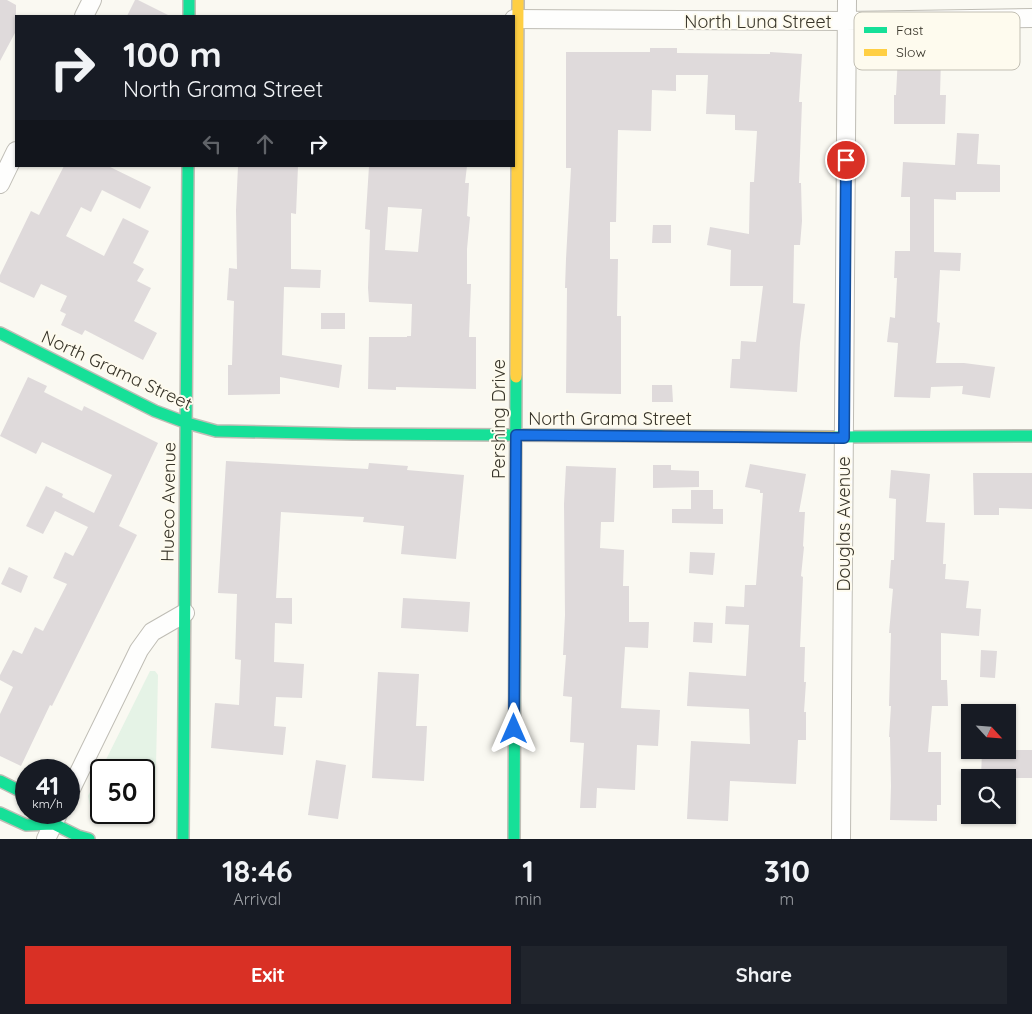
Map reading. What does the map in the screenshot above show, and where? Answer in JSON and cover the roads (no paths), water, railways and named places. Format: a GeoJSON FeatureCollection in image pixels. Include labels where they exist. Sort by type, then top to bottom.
{"type":"FeatureCollection","features":[{"type":"Feature","properties":{"kind":"street"},"geometry":{"type":"LineString","coordinates":[[84,15],[92,0]]}},
{"type":"Feature","properties":{"kind":"street"},"geometry":{"type":"LineString","coordinates":[[188,15],[189,0]]}},
{"type":"Feature","properties":{"kind":"street","name":"Pershing Drive"},"geometry":{"type":"LineString","coordinates":[[514,839],[516,19],[518,0]]}},
{"type":"Feature","properties":{"kind":"street","name":"Douglas Avenue"},"geometry":{"type":"LineString","coordinates":[[841,839],[847,0]]}},
{"type":"Feature","properties":{"kind":"street","name":"North Luna Street"},"geometry":{"type":"LineString","coordinates":[[516,19],[854,21]]}},
{"type":"Feature","properties":{"kind":"street"},"geometry":{"type":"LineString","coordinates":[[0,184],[15,153]]}},
{"type":"Feature","properties":{"kind":"street","name":"Hueco Avenue"},"geometry":{"type":"LineString","coordinates":[[183,839],[188,167]]}},
{"type":"Feature","properties":{"kind":"street","name":"North Grama Street"},"geometry":{"type":"LineString","coordinates":[[0,333],[155,410],[187,423],[216,430],[353,434],[844,438],[1032,436]]}},
{"type":"Feature","properties":{"kind":"street"},"geometry":{"type":"LineString","coordinates":[[80,771],[139,650],[152,632],[185,613]]}},
{"type":"Feature","properties":{"kind":"street"},"geometry":{"type":"LineString","coordinates":[[0,781],[15,788]]}},
{"type":"Feature","properties":{"kind":"street"},"geometry":{"type":"LineString","coordinates":[[0,812],[15,820]]}},
{"type":"Feature","properties":{"kind":"street"},"geometry":{"type":"LineString","coordinates":[[55,824],[78,836],[89,839]]}}]}
